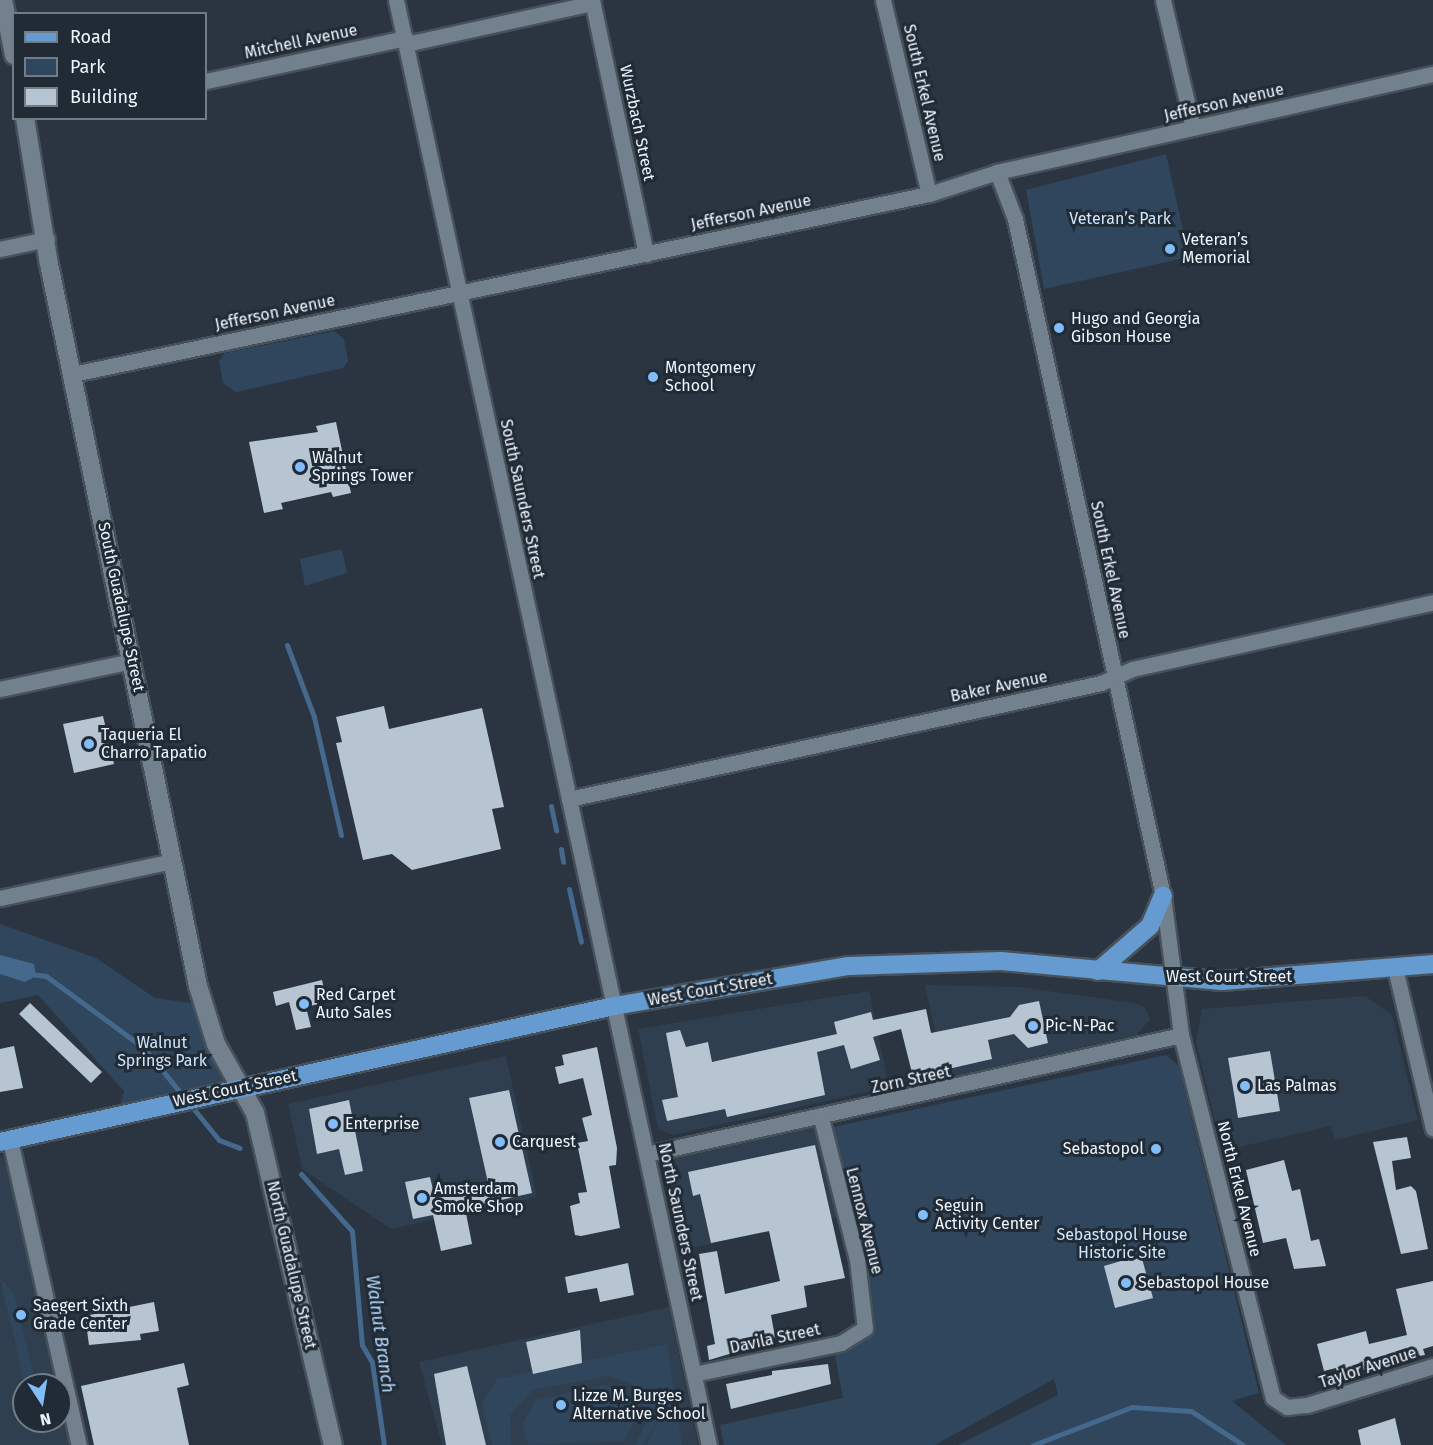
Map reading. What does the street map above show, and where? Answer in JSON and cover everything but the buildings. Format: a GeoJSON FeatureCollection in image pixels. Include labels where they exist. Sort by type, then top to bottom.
{"type":"FeatureCollection","features":[{"type":"Feature","properties":{"kind":"main road"},"geometry":{"type":"LineString","coordinates":[[1098,971],[1150,926],[1163,896]]}},
{"type":"Feature","properties":{"kind":"main road","name":"West Court Street"},"geometry":{"type":"LineString","coordinates":[[5,1141],[614,1006],[894,962],[1002,961],[1175,980],[1270,979],[1433,964]]}},
{"type":"Feature","properties":{"kind":"street"},"geometry":{"type":"LineString","coordinates":[[3,0],[4,29],[12,50]]}},
{"type":"Feature","properties":{"kind":"street","name":"South Saunders Street"},"geometry":{"type":"LineString","coordinates":[[396,0],[614,1006]]}},
{"type":"Feature","properties":{"kind":"street","name":"South Erkel Avenue"},"geometry":{"type":"LineString","coordinates":[[883,0],[929,194]]}},
{"type":"Feature","properties":{"kind":"street"},"geometry":{"type":"LineString","coordinates":[[1163,0],[1193,128]]}},
{"type":"Feature","properties":{"kind":"street","name":"Mitchell Avenue"},"geometry":{"type":"LineString","coordinates":[[207,81],[592,1]]}},
{"type":"Feature","properties":{"kind":"street","name":"Wurzbach Street"},"geometry":{"type":"LineString","coordinates":[[592,1],[646,254]]}},
{"type":"Feature","properties":{"kind":"street","name":"Jefferson Avenue"},"geometry":{"type":"LineString","coordinates":[[73,374],[929,194],[997,172],[1433,74]]}},
{"type":"Feature","properties":{"kind":"street","name":"South Guadalupe Street"},"geometry":{"type":"LineString","coordinates":[[26,120],[73,374],[172,861],[210,1029],[244,1087]]}},
{"type":"Feature","properties":{"kind":"street","name":"South Erkel Avenue"},"geometry":{"type":"LineString","coordinates":[[997,172],[1015,219],[1163,896],[1175,980]]}},
{"type":"Feature","properties":{"kind":"street"},"geometry":{"type":"LineString","coordinates":[[0,249],[47,238]]}},
{"type":"Feature","properties":{"kind":"street","name":"Baker Avenue"},"geometry":{"type":"LineString","coordinates":[[569,799],[1433,602]]}},
{"type":"Feature","properties":{"kind":"street"},"geometry":{"type":"LineString","coordinates":[[0,689],[132,661]]}},
{"type":"Feature","properties":{"kind":"street"},"geometry":{"type":"LineString","coordinates":[[0,898],[172,861]]}},
{"type":"Feature","properties":{"kind":"street"},"geometry":{"type":"LineString","coordinates":[[1395,968],[1433,1129]]}},
{"type":"Feature","properties":{"kind":"street","name":"North Erkel Avenue"},"geometry":{"type":"LineString","coordinates":[[1175,980],[1180,1035],[1266,1376],[1278,1404]]}},
{"type":"Feature","properties":{"kind":"street","name":"North Saunders Street"},"geometry":{"type":"LineString","coordinates":[[614,1006],[709,1445]]}},
{"type":"Feature","properties":{"kind":"street","name":"Zorn Street"},"geometry":{"type":"LineString","coordinates":[[647,1154],[821,1118],[1180,1035]]}},
{"type":"Feature","properties":{"kind":"street","name":"North Guadalupe Street"},"geometry":{"type":"LineString","coordinates":[[244,1087],[255,1113],[333,1445]]}},
{"type":"Feature","properties":{"kind":"street","name":"Lennox Avenue"},"geometry":{"type":"LineString","coordinates":[[821,1118],[857,1260],[867,1322],[861,1333]]}},
{"type":"Feature","properties":{"kind":"street"},"geometry":{"type":"LineString","coordinates":[[5,1141],[79,1445]]}},
{"type":"Feature","properties":{"kind":"street","name":"Davila Street"},"geometry":{"type":"LineString","coordinates":[[694,1374],[824,1348],[861,1333]]}},
{"type":"Feature","properties":{"kind":"street","name":"Taylor Avenue"},"geometry":{"type":"LineString","coordinates":[[1278,1404],[1335,1400],[1433,1366]]}},
{"type":"Feature","properties":{"kind":"shaded area"},"geometry":{"type":"Polygon","coordinates":[[[0,955],[34,964],[36,976],[25,982],[0,974],[0,955]]]}},
{"type":"Feature","properties":{"kind":"shaded area"},"geometry":{"type":"Polygon","coordinates":[[[925,985],[1020,987],[1134,1003],[1145,1007],[1150,1020],[1136,1035],[945,1078],[925,985]]]}},
{"type":"Feature","properties":{"kind":"shaded area"},"geometry":{"type":"Polygon","coordinates":[[[869,991],[889,1087],[673,1135],[658,1129],[638,1029],[869,991]]]}},
{"type":"Feature","properties":{"kind":"shaded area"},"geometry":{"type":"Polygon","coordinates":[[[1365,996],[1392,1015],[1418,1120],[1335,1140],[1331,1126],[1222,1151],[1196,1042],[1202,1009],[1365,996]]]}},
{"type":"Feature","properties":{"kind":"shaded area"},"geometry":{"type":"Polygon","coordinates":[[[506,1056],[537,1197],[391,1229],[302,1169],[288,1104],[506,1056]]]}},
{"type":"Feature","properties":{"kind":"shaded area"},"geometry":{"type":"Polygon","coordinates":[[[816,1127],[836,1217],[683,1250],[664,1172],[667,1160],[816,1127]]]}},
{"type":"Feature","properties":{"kind":"shaded area","name":"Saegert Sixth Grade Center"},"geometry":{"type":"Polygon","coordinates":[[[0,1156],[6,1160],[54,1373],[12,1373],[12,1433],[68,1433],[70,1445],[0,1445],[0,1156]]]}},
{"type":"Feature","properties":{"kind":"shaded area","name":"Lizze M. Burges Alternative School"},"geometry":{"type":"Polygon","coordinates":[[[669,1307],[698,1445],[442,1445],[419,1362],[669,1307]]]}},
{"type":"Feature","properties":{"kind":"green space","name":"Veteran’s Park"},"geometry":{"type":"Polygon","coordinates":[[[1166,154],[1189,257],[1044,289],[1026,190],[1166,154]]]}},
{"type":"Feature","properties":{"kind":"green space"},"geometry":{"type":"Polygon","coordinates":[[[334,331],[344,339],[348,361],[343,368],[236,392],[223,383],[219,361],[225,353],[334,331]]]}},
{"type":"Feature","properties":{"kind":"green space"},"geometry":{"type":"Polygon","coordinates":[[[342,549],[347,573],[305,586],[300,559],[342,549]]]}},
{"type":"Feature","properties":{"kind":"green space","name":"Walnut Springs Park"},"geometry":{"type":"Polygon","coordinates":[[[0,924],[96,958],[155,998],[204,1005],[244,1087],[117,1116],[124,1091],[38,995],[0,1003],[0,924]]]}},
{"type":"Feature","properties":{"kind":"green space","name":"Sebastopol House Historic Site"},"geometry":{"type":"Polygon","coordinates":[[[1166,1055],[1179,1066],[1259,1393],[1232,1401],[1286,1445],[958,1445],[1058,1395],[1054,1379],[935,1445],[724,1445],[720,1425],[843,1398],[834,1350],[865,1338],[872,1323],[864,1258],[829,1128],[1166,1055]]]}},
{"type":"Feature","properties":{"kind":"green space"},"geometry":{"type":"Polygon","coordinates":[[[0,1278],[14,1294],[33,1373],[22,1373],[0,1278]]]}},
{"type":"Feature","properties":{"kind":"green space"},"geometry":{"type":"Polygon","coordinates":[[[667,1344],[682,1445],[647,1445],[657,1423],[642,1445],[635,1445],[646,1422],[644,1402],[631,1383],[608,1376],[533,1390],[510,1415],[511,1445],[492,1445],[482,1403],[497,1379],[667,1344]]]}},
{"type":"Feature","properties":{"kind":"green space"},"geometry":{"type":"Polygon","coordinates":[[[606,1385],[621,1389],[632,1403],[635,1421],[623,1441],[528,1445],[523,1423],[536,1400],[606,1385]]]}},
{"type":"Feature","properties":{"kind":"waterway"},"geometry":{"type":"LineString","coordinates":[[287,645],[314,717],[341,835]]}},
{"type":"Feature","properties":{"kind":"waterway"},"geometry":{"type":"LineString","coordinates":[[551,806],[556,830]]}},
{"type":"Feature","properties":{"kind":"waterway"},"geometry":{"type":"LineString","coordinates":[[561,849],[563,862]]}},
{"type":"Feature","properties":{"kind":"waterway"},"geometry":{"type":"LineString","coordinates":[[569,889],[581,942]]}},
{"type":"Feature","properties":{"kind":"waterway","name":"Walnut Branch"},"geometry":{"type":"LineString","coordinates":[[30,974],[46,976],[144,1048],[219,1140],[240,1148]]}},
{"type":"Feature","properties":{"kind":"waterway","name":"Walnut Branch"},"geometry":{"type":"LineString","coordinates":[[301,1174],[352,1231],[362,1345],[372,1362],[384,1445]]}},
{"type":"Feature","properties":{"kind":"waterway","name":"Walnut Branch"},"geometry":{"type":"LineString","coordinates":[[1033,1445],[1132,1407],[1191,1411],[1243,1445]]}},
{"type":"Feature","properties":{"kind":"place","name":"Veteran’s Memorial"},"geometry":{"type":"Point","coordinates":[1170,249]}},
{"type":"Feature","properties":{"kind":"place","name":"Hugo and Georgia Gibson House"},"geometry":{"type":"Point","coordinates":[1059,328]}},
{"type":"Feature","properties":{"kind":"place","name":"Montgomery School"},"geometry":{"type":"Point","coordinates":[653,377]}},
{"type":"Feature","properties":{"kind":"place","name":"Walnut Springs Tower"},"geometry":{"type":"Point","coordinates":[300,467]}},
{"type":"Feature","properties":{"kind":"place","name":"Taqueria El Charro Tapatio"},"geometry":{"type":"Point","coordinates":[89,744]}},
{"type":"Feature","properties":{"kind":"place","name":"Red Carpet Auto Sales"},"geometry":{"type":"Point","coordinates":[304,1004]}},
{"type":"Feature","properties":{"kind":"place","name":"Pic-N-Pac"},"geometry":{"type":"Point","coordinates":[1033,1026]}},
{"type":"Feature","properties":{"kind":"place","name":"Las Palmas"},"geometry":{"type":"Point","coordinates":[1245,1086]}},
{"type":"Feature","properties":{"kind":"place","name":"Enterprise"},"geometry":{"type":"Point","coordinates":[333,1124]}},
{"type":"Feature","properties":{"kind":"place","name":"Carquest"},"geometry":{"type":"Point","coordinates":[500,1142]}},
{"type":"Feature","properties":{"kind":"place","name":"Sebastopol"},"geometry":{"type":"Point","coordinates":[1156,1149]}},
{"type":"Feature","properties":{"kind":"place","name":"Amsterdam Smoke Shop"},"geometry":{"type":"Point","coordinates":[422,1198]}},
{"type":"Feature","properties":{"kind":"place","name":"Seguin Activity Center"},"geometry":{"type":"Point","coordinates":[923,1215]}},
{"type":"Feature","properties":{"kind":"place","name":"Sebastopol House"},"geometry":{"type":"Point","coordinates":[1126,1283]}},
{"type":"Feature","properties":{"kind":"place","name":"Saegert Sixth Grade Center"},"geometry":{"type":"Point","coordinates":[21,1315]}},
{"type":"Feature","properties":{"kind":"place","name":"Lizze M. Burges Alternative School"},"geometry":{"type":"Point","coordinates":[561,1405]}}]}
